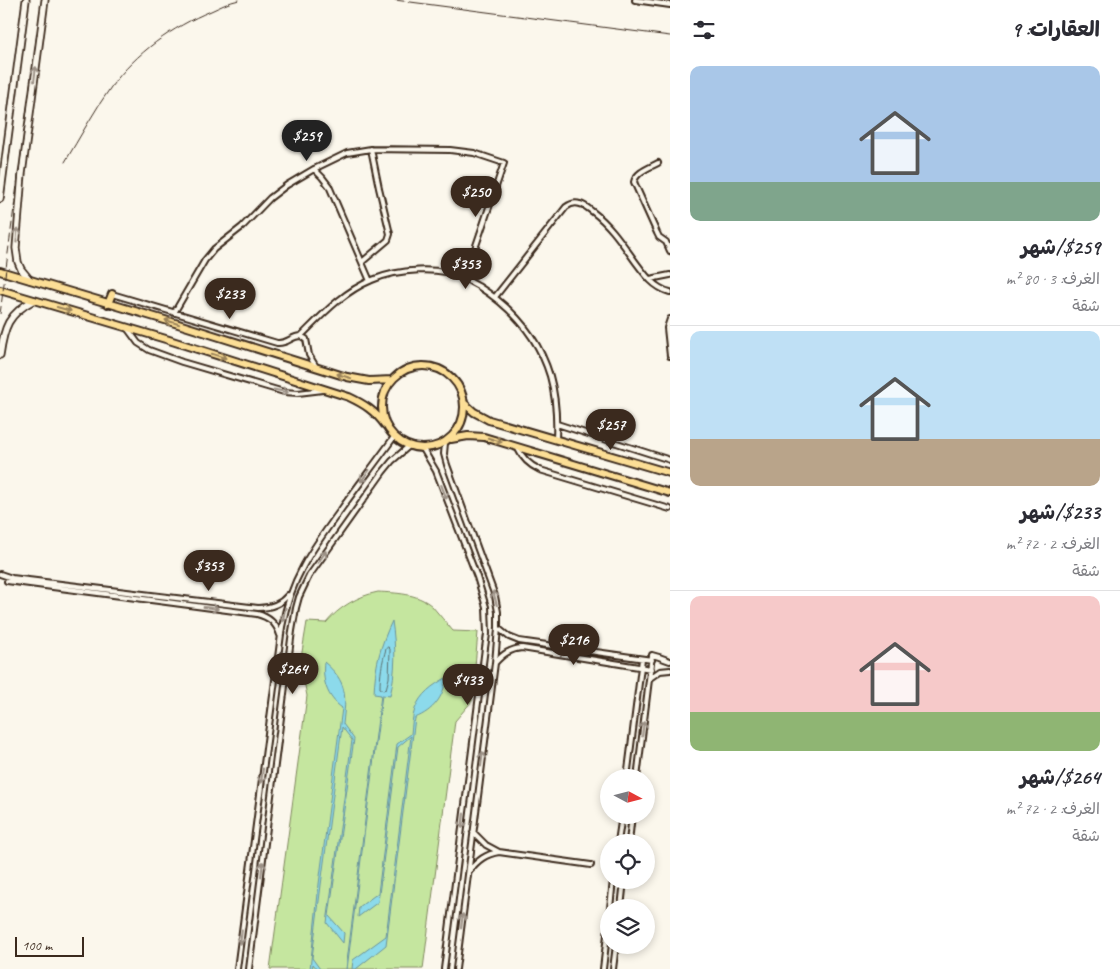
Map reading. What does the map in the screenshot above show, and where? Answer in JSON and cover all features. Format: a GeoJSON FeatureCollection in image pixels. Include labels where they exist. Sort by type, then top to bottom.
{"type":"FeatureCollection","features":[{"type":"Feature","properties":{"kind":"main road"},"geometry":{"type":"LineString","coordinates":[[0,271],[358,380],[392,380]]}},
{"type":"Feature","properties":{"kind":"main road"},"geometry":{"type":"LineString","coordinates":[[0,290],[170,340],[349,397],[370,408],[398,441],[409,446],[423,449],[461,436],[484,437],[670,493]]}},
{"type":"Feature","properties":{"kind":"main road"},"geometry":{"type":"LineString","coordinates":[[108,304],[112,294]]}},
{"type":"Feature","properties":{"kind":"main road"},"geometry":{"type":"LineString","coordinates":[[386,425],[382,414],[382,402],[385,390],[392,380],[401,372],[412,367],[436,368],[446,373],[455,381],[461,391],[464,403],[464,414],[461,424],[446,442]]}},
{"type":"Feature","properties":{"kind":"main road"},"geometry":{"type":"LineString","coordinates":[[464,403],[484,418],[670,473]]}},
{"type":"Feature","properties":{"kind":"street"},"geometry":{"type":"LineString","coordinates":[[0,199],[26,0]]}},
{"type":"Feature","properties":{"kind":"street"},"geometry":{"type":"LineString","coordinates":[[30,280],[21,269],[16,248],[22,174],[45,0]]}},
{"type":"Feature","properties":{"kind":"street"},"geometry":{"type":"LineString","coordinates":[[635,0],[670,5]]}},
{"type":"Feature","properties":{"kind":"street"},"geometry":{"type":"LineString","coordinates":[[362,262],[388,240],[390,234],[378,188],[372,150]]}},
{"type":"Feature","properties":{"kind":"street"},"geometry":{"type":"LineString","coordinates":[[174,313],[211,252],[242,227],[278,191],[314,169],[347,153],[372,150],[450,150],[474,153],[504,163],[465,278]]}},
{"type":"Feature","properties":{"kind":"street"},"geometry":{"type":"LineString","coordinates":[[658,163],[637,175],[634,182],[657,234],[666,241],[670,251]]}},
{"type":"Feature","properties":{"kind":"street"},"geometry":{"type":"LineString","coordinates":[[314,169],[329,186],[370,281]]}},
{"type":"Feature","properties":{"kind":"street"},"geometry":{"type":"LineString","coordinates":[[495,297],[563,210],[569,205],[576,203],[587,207],[611,228],[650,280],[660,288],[670,292]]}},
{"type":"Feature","properties":{"kind":"street"},"geometry":{"type":"LineString","coordinates":[[112,294],[277,343],[286,343],[297,336],[301,336],[336,301],[370,281],[386,275],[400,272],[431,271],[465,278],[495,297],[513,313],[529,332],[544,360],[554,391],[557,424],[556,440]]}},
{"type":"Feature","properties":{"kind":"street"},"geometry":{"type":"LineString","coordinates":[[650,280],[670,275]]}},
{"type":"Feature","properties":{"kind":"street"},"geometry":{"type":"LineString","coordinates":[[0,355],[2,336],[7,324],[14,314],[34,300]]}},
{"type":"Feature","properties":{"kind":"street"},"geometry":{"type":"LineString","coordinates":[[670,319],[667,328],[670,356]]}},
{"type":"Feature","properties":{"kind":"street"},"geometry":{"type":"LineString","coordinates":[[126,328],[143,347],[182,362],[284,392],[298,393],[326,389]]}},
{"type":"Feature","properties":{"kind":"street"},"geometry":{"type":"LineString","coordinates":[[301,336],[306,340],[308,355],[317,367]]}},
{"type":"Feature","properties":{"kind":"street"},"geometry":{"type":"LineString","coordinates":[[557,424],[670,460]]}},
{"type":"Feature","properties":{"kind":"street"},"geometry":{"type":"LineString","coordinates":[[237,969],[284,614],[302,566],[394,436]]}},
{"type":"Feature","properties":{"kind":"street"},"geometry":{"type":"LineString","coordinates":[[446,442],[444,454],[447,465],[495,596],[498,612],[495,663],[456,969]]}},
{"type":"Feature","properties":{"kind":"street"},"geometry":{"type":"LineString","coordinates":[[249,969],[292,632],[299,597],[309,576],[383,472],[409,446]]}},
{"type":"Feature","properties":{"kind":"street"},"geometry":{"type":"LineString","coordinates":[[517,447],[526,461],[540,470],[670,509]]}},
{"type":"Feature","properties":{"kind":"street"},"geometry":{"type":"LineString","coordinates":[[423,449],[436,470],[477,577],[486,607],[487,621],[487,634],[444,969]]}},
{"type":"Feature","properties":{"kind":"street"},"geometry":{"type":"LineString","coordinates":[[0,574],[12,578],[263,608],[273,606],[282,601],[292,589]]}},
{"type":"Feature","properties":{"kind":"street"},"geometry":{"type":"LineString","coordinates":[[7,581],[262,615],[275,624],[281,640]]}},
{"type":"Feature","properties":{"kind":"street"},"geometry":{"type":"LineString","coordinates":[[128,592],[128,597]]}},
{"type":"Feature","properties":{"kind":"street"},"geometry":{"type":"LineString","coordinates":[[139,599],[140,593]]}},
{"type":"Feature","properties":{"kind":"street"},"geometry":{"type":"LineString","coordinates":[[498,628],[509,637],[519,641],[642,659],[661,658],[670,662]]}},
{"type":"Feature","properties":{"kind":"street"},"geometry":{"type":"LineString","coordinates":[[495,663],[507,652],[522,648],[651,669]]}},
{"type":"Feature","properties":{"kind":"street"},"geometry":{"type":"LineString","coordinates":[[638,769],[652,658]]}},
{"type":"Feature","properties":{"kind":"street"},"geometry":{"type":"LineString","coordinates":[[628,769],[642,659]]}},
{"type":"Feature","properties":{"kind":"street"},"geometry":{"type":"LineString","coordinates":[[650,678],[660,671],[670,670]]}},
{"type":"Feature","properties":{"kind":"street"},"geometry":{"type":"LineString","coordinates":[[473,832],[486,845],[499,852],[591,865]]}},
{"type":"Feature","properties":{"kind":"street"},"geometry":{"type":"LineString","coordinates":[[468,872],[482,858],[499,852]]}},
{"type":"Feature","properties":{"kind":"street"},"geometry":{"type":"LineString","coordinates":[[602,969],[604,954]]}},
{"type":"Feature","properties":{"kind":"street"},"geometry":{"type":"LineString","coordinates":[[613,969],[615,954]]}},
{"type":"Feature","properties":{"kind":"green space"},"geometry":{"type":"Polygon","coordinates":[[[378,592],[406,594],[420,598],[432,606],[453,631],[478,632],[472,701],[455,721],[423,969],[270,969],[307,696],[305,686],[298,676],[307,622],[326,623],[349,603],[363,596],[378,592]]]}},
{"type":"Feature","properties":{"kind":"water"},"geometry":{"type":"Polygon","coordinates":[[[392,621],[395,650],[393,677],[390,696],[382,695],[346,969],[381,695],[374,694],[376,674],[381,648],[392,621]]]}},
{"type":"Feature","properties":{"kind":"water"},"geometry":{"type":"Polygon","coordinates":[[[324,662],[338,676],[344,690],[343,724],[354,739],[329,916],[344,933],[343,943],[327,923],[352,740],[342,727],[312,958],[320,969],[317,969],[313,964],[312,969],[310,969],[342,708],[329,694],[324,676],[324,662]]]}},
{"type":"Feature","properties":{"kind":"water"},"geometry":{"type":"Polygon","coordinates":[[[446,678],[440,697],[432,707],[415,718],[386,945],[356,969],[352,969],[353,960],[386,936],[411,736],[398,747],[378,902],[358,917],[359,907],[378,893],[397,744],[411,734],[414,712],[420,699],[432,687],[446,678]]]}},
{"type":"Feature","properties":{"kind":"tram line"},"geometry":{"type":"LineString","coordinates":[[65,162],[111,87],[143,52],[182,25],[239,0]]}},
{"type":"Feature","properties":{"kind":"tram line"},"geometry":{"type":"LineString","coordinates":[[395,0],[670,36]]}},
{"type":"Feature","properties":{"kind":"railway"},"geometry":{"type":"LineString","coordinates":[[0,314],[37,33]]}}]}
